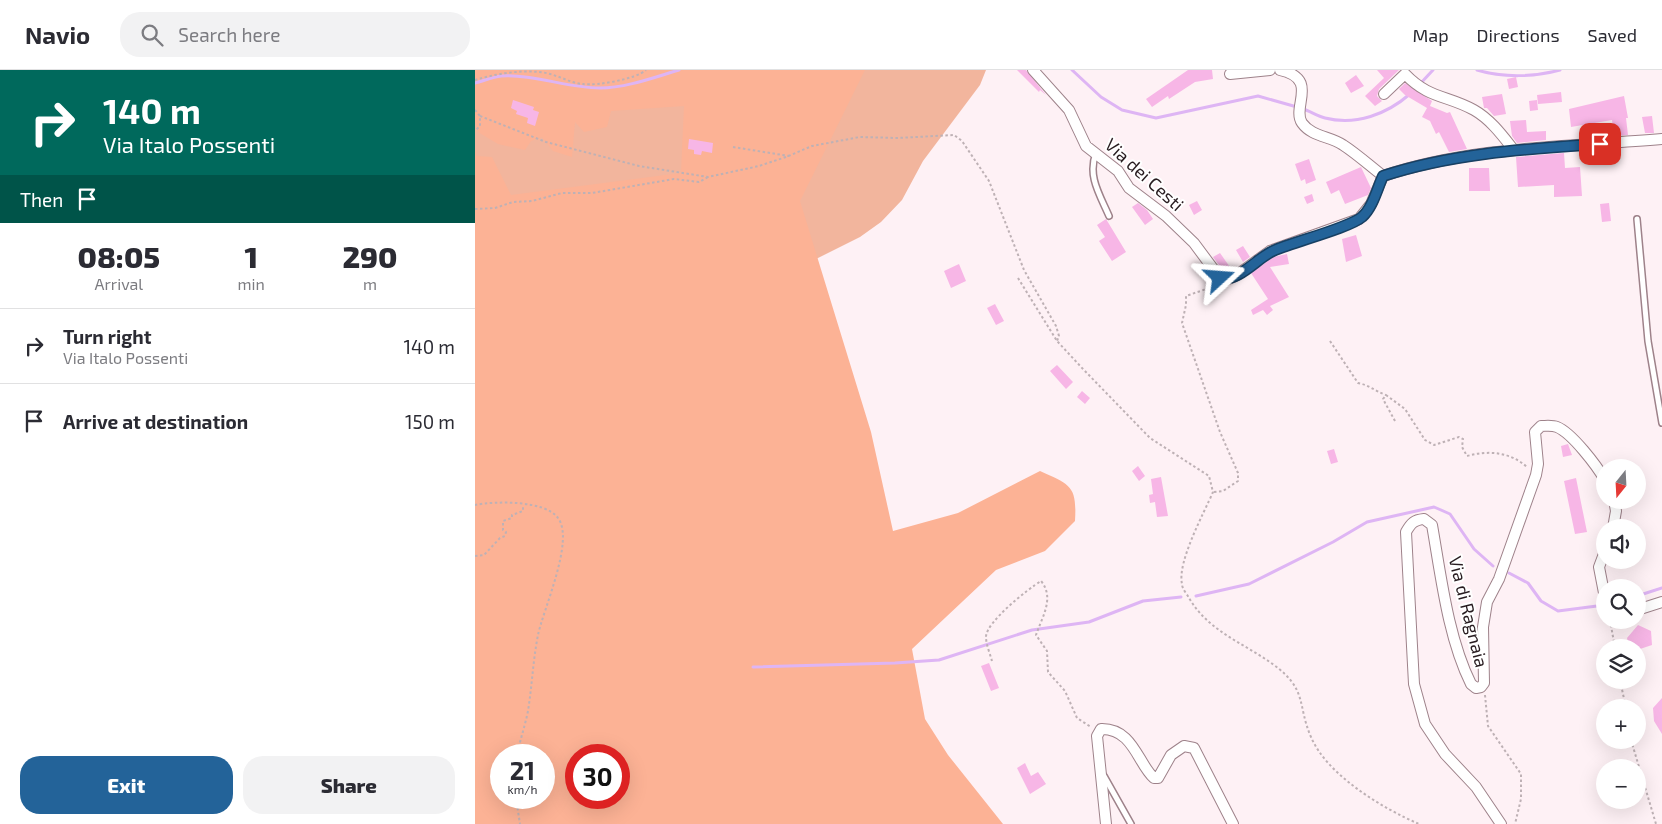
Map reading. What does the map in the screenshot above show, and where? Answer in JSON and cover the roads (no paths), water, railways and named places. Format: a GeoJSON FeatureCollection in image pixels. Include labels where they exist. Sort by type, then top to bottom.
{"type":"FeatureCollection","features":[{"type":"Feature","properties":{"kind":"street","name":"Via dei Cesti"},"geometry":{"type":"LineString","coordinates":[[1033,70],[1069,110],[1086,146],[1118,171],[1129,188],[1166,216],[1194,243],[1223,279],[1237,275],[1270,252],[1359,219],[1371,204],[1383,176]]}},
{"type":"Feature","properties":{"kind":"street"},"geometry":{"type":"LineString","coordinates":[[1230,74],[1270,70]]}},
{"type":"Feature","properties":{"kind":"street"},"geometry":{"type":"LineString","coordinates":[[1280,70],[1296,77],[1303,93],[1302,123],[1313,133],[1342,144],[1383,176],[1435,162],[1513,149],[1662,139]]}},
{"type":"Feature","properties":{"kind":"street"},"geometry":{"type":"LineString","coordinates":[[1384,94],[1405,74],[1416,85],[1482,115],[1513,149]]}},
{"type":"Feature","properties":{"kind":"street","name":"Via di Ragnaia"},"geometry":{"type":"LineString","coordinates":[[1501,824],[1476,787],[1445,754],[1425,724],[1414,684],[1406,532],[1410,523],[1417,520],[1424,519],[1432,526],[1442,585],[1467,677],[1476,688],[1481,687],[1484,683],[1483,627],[1487,602],[1499,579],[1536,475],[1538,464],[1535,432],[1541,426],[1556,426],[1569,436],[1596,466]]}},
{"type":"Feature","properties":{"kind":"street"},"geometry":{"type":"LineString","coordinates":[[1646,607],[1662,602]]}},
{"type":"Feature","properties":{"kind":"street"},"geometry":{"type":"LineString","coordinates":[[1106,824],[1097,736],[1101,729],[1107,729],[1134,746],[1155,778],[1158,778],[1171,755],[1184,746],[1194,748],[1233,824]]}},
{"type":"Feature","properties":{"kind":"lane"},"geometry":{"type":"LineString","coordinates":[[1096,153],[1091,165],[1095,185],[1109,216]]}},
{"type":"Feature","properties":{"kind":"lane"},"geometry":{"type":"LineString","coordinates":[[1637,219],[1648,341],[1662,423]]}},
{"type":"Feature","properties":{"kind":"lane"},"geometry":{"type":"LineString","coordinates":[[1099,767],[1131,824]]}},
{"type":"Feature","properties":{"kind":"waterway"},"geometry":{"type":"LineString","coordinates":[[475,83],[501,76],[513,76],[575,86],[610,88],[640,82],[679,70]]}},
{"type":"Feature","properties":{"kind":"waterway"},"geometry":{"type":"LineString","coordinates":[[1072,70],[1101,97],[1122,110],[1156,118],[1258,96],[1297,107]]}},
{"type":"Feature","properties":{"kind":"waterway"},"geometry":{"type":"LineString","coordinates":[[1420,84],[1433,70]]}},
{"type":"Feature","properties":{"kind":"waterway"},"geometry":{"type":"LineString","coordinates":[[1477,70],[1487,73],[1519,76],[1560,70]]}},
{"type":"Feature","properties":{"kind":"waterway"},"geometry":{"type":"LineString","coordinates":[[1303,109],[1325,118],[1337,120],[1359,119],[1381,112],[1410,94]]}},
{"type":"Feature","properties":{"kind":"waterway"},"geometry":{"type":"LineString","coordinates":[[1196,596],[1249,584],[1333,542],[1367,522],[1434,507],[1450,514],[1474,549],[1493,566]]}},
{"type":"Feature","properties":{"kind":"waterway"},"geometry":{"type":"LineString","coordinates":[[1509,573],[1528,583],[1541,601],[1558,611],[1596,606]]}},
{"type":"Feature","properties":{"kind":"waterway"},"geometry":{"type":"LineString","coordinates":[[1646,593],[1662,588]]}},
{"type":"Feature","properties":{"kind":"waterway"},"geometry":{"type":"LineString","coordinates":[[753,667],[939,660],[1032,630],[1089,622],[1143,601],[1181,597]]}}]}
